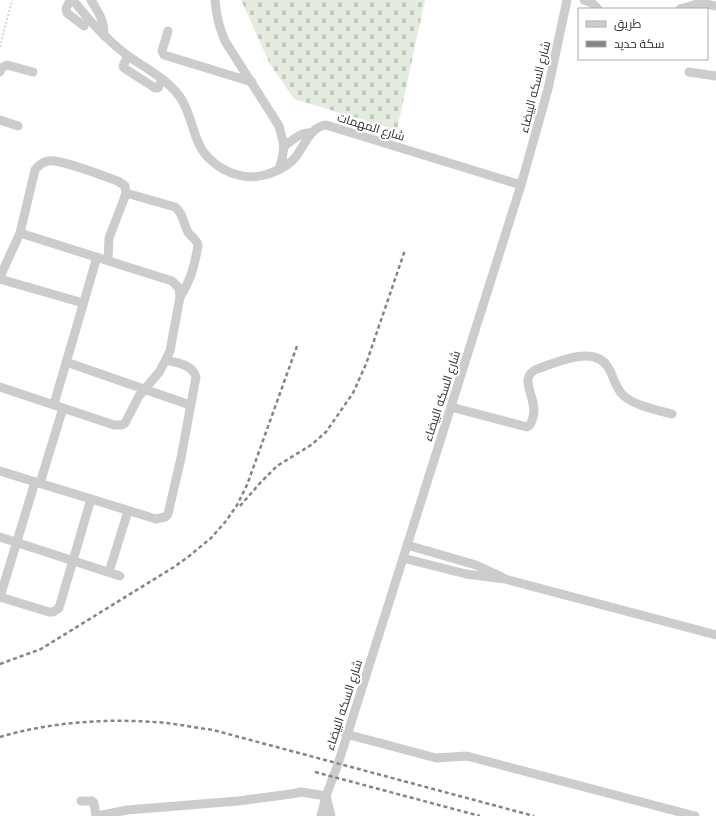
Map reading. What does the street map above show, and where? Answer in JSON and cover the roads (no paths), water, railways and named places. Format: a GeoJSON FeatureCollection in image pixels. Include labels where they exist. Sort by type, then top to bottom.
{"type":"FeatureCollection","features":[{"type":"Feature","properties":{"kind":"street"},"geometry":{"type":"LineString","coordinates":[[84,26],[67,13],[66,9],[72,0],[104,36],[128,56],[162,80],[180,97],[190,116],[199,145],[204,153],[218,167],[246,176],[265,174],[279,169],[291,162],[298,155],[311,133]]}},
{"type":"Feature","properties":{"kind":"street"},"geometry":{"type":"LineString","coordinates":[[90,0],[101,16],[104,36]]}},
{"type":"Feature","properties":{"kind":"street"},"geometry":{"type":"LineString","coordinates":[[215,0],[218,20],[225,41],[279,126],[284,146],[279,169]]}},
{"type":"Feature","properties":{"kind":"street","name":"شارع السكه البيضاء"},"geometry":{"type":"LineString","coordinates":[[321,816],[326,796],[521,185],[548,89],[567,0]]}},
{"type":"Feature","properties":{"kind":"street"},"geometry":{"type":"LineString","coordinates":[[584,0],[592,3],[597,8]]}},
{"type":"Feature","properties":{"kind":"street"},"geometry":{"type":"LineString","coordinates":[[684,8],[700,4],[716,6]]}},
{"type":"Feature","properties":{"kind":"street"},"geometry":{"type":"LineString","coordinates":[[168,31],[162,51],[164,55],[252,82]]}},
{"type":"Feature","properties":{"kind":"street"},"geometry":{"type":"LineString","coordinates":[[0,72],[1,68],[7,65],[34,72]]}},
{"type":"Feature","properties":{"kind":"street"},"geometry":{"type":"LineString","coordinates":[[689,72],[716,76]]}},
{"type":"Feature","properties":{"kind":"street"},"geometry":{"type":"LineString","coordinates":[[0,120],[18,126]]}},
{"type":"Feature","properties":{"kind":"street","name":"شارع المهمات"},"geometry":{"type":"LineString","coordinates":[[284,146],[302,134],[308,132],[311,133],[315,128],[326,125],[521,185]]}},
{"type":"Feature","properties":{"kind":"street"},"geometry":{"type":"LineString","coordinates":[[84,303],[1,274],[20,233],[33,175],[35,170],[43,163],[48,161],[62,163],[118,181],[125,186],[126,192],[108,238],[108,260]]}},
{"type":"Feature","properties":{"kind":"street"},"geometry":{"type":"LineString","coordinates":[[126,192],[176,207],[181,212],[188,232],[197,241],[198,245],[193,271],[188,284],[180,297]]}},
{"type":"Feature","properties":{"kind":"street"},"geometry":{"type":"LineString","coordinates":[[0,387],[114,425],[122,425],[125,423],[144,389],[160,371],[166,360],[172,341],[180,297],[179,288],[172,281],[20,233]]}},
{"type":"Feature","properties":{"kind":"street"},"geometry":{"type":"LineString","coordinates":[[54,404],[97,257]]}},
{"type":"Feature","properties":{"kind":"street"},"geometry":{"type":"LineString","coordinates":[[451,407],[527,427],[532,423],[534,412],[533,400],[527,383],[530,373],[575,356],[581,356],[596,358],[604,362],[609,368],[619,391],[629,400],[672,414]]}},
{"type":"Feature","properties":{"kind":"street"},"geometry":{"type":"LineString","coordinates":[[0,471],[156,519],[165,517],[168,514],[181,458],[195,382],[194,373],[187,366],[166,360]]}},
{"type":"Feature","properties":{"kind":"street"},"geometry":{"type":"LineString","coordinates":[[66,362],[190,405]]}},
{"type":"Feature","properties":{"kind":"street"},"geometry":{"type":"LineString","coordinates":[[63,408],[16,543],[0,597],[49,612],[56,610],[61,604],[91,499]]}},
{"type":"Feature","properties":{"kind":"street"},"geometry":{"type":"LineString","coordinates":[[108,572],[128,510]]}},
{"type":"Feature","properties":{"kind":"street"},"geometry":{"type":"LineString","coordinates":[[0,537],[120,576]]}},
{"type":"Feature","properties":{"kind":"street"},"geometry":{"type":"LineString","coordinates":[[407,545],[476,565],[505,579]]}},
{"type":"Feature","properties":{"kind":"street"},"geometry":{"type":"LineString","coordinates":[[403,558],[466,574],[505,579],[716,635]]}},
{"type":"Feature","properties":{"kind":"street"},"geometry":{"type":"LineString","coordinates":[[346,734],[436,758],[467,756],[695,816]]}},
{"type":"Feature","properties":{"kind":"street"},"geometry":{"type":"LineString","coordinates":[[81,801],[94,802],[97,816],[127,810],[238,801],[301,792],[326,796],[331,816]]}},
{"type":"Feature","properties":{"kind":"railway"},"geometry":{"type":"LineString","coordinates":[[240,506],[277,466],[311,445],[326,432],[353,393],[366,364],[405,250]]}},
{"type":"Feature","properties":{"kind":"railway"},"geometry":{"type":"LineString","coordinates":[[0,664],[41,649],[174,567],[211,538],[226,521],[237,505],[247,485],[297,346]]}},
{"type":"Feature","properties":{"kind":"railway"},"geometry":{"type":"LineString","coordinates":[[0,737],[41,727],[83,722],[125,721],[167,723],[213,730],[534,816]]}},
{"type":"Feature","properties":{"kind":"railway"},"geometry":{"type":"LineString","coordinates":[[315,772],[480,816]]}}]}
